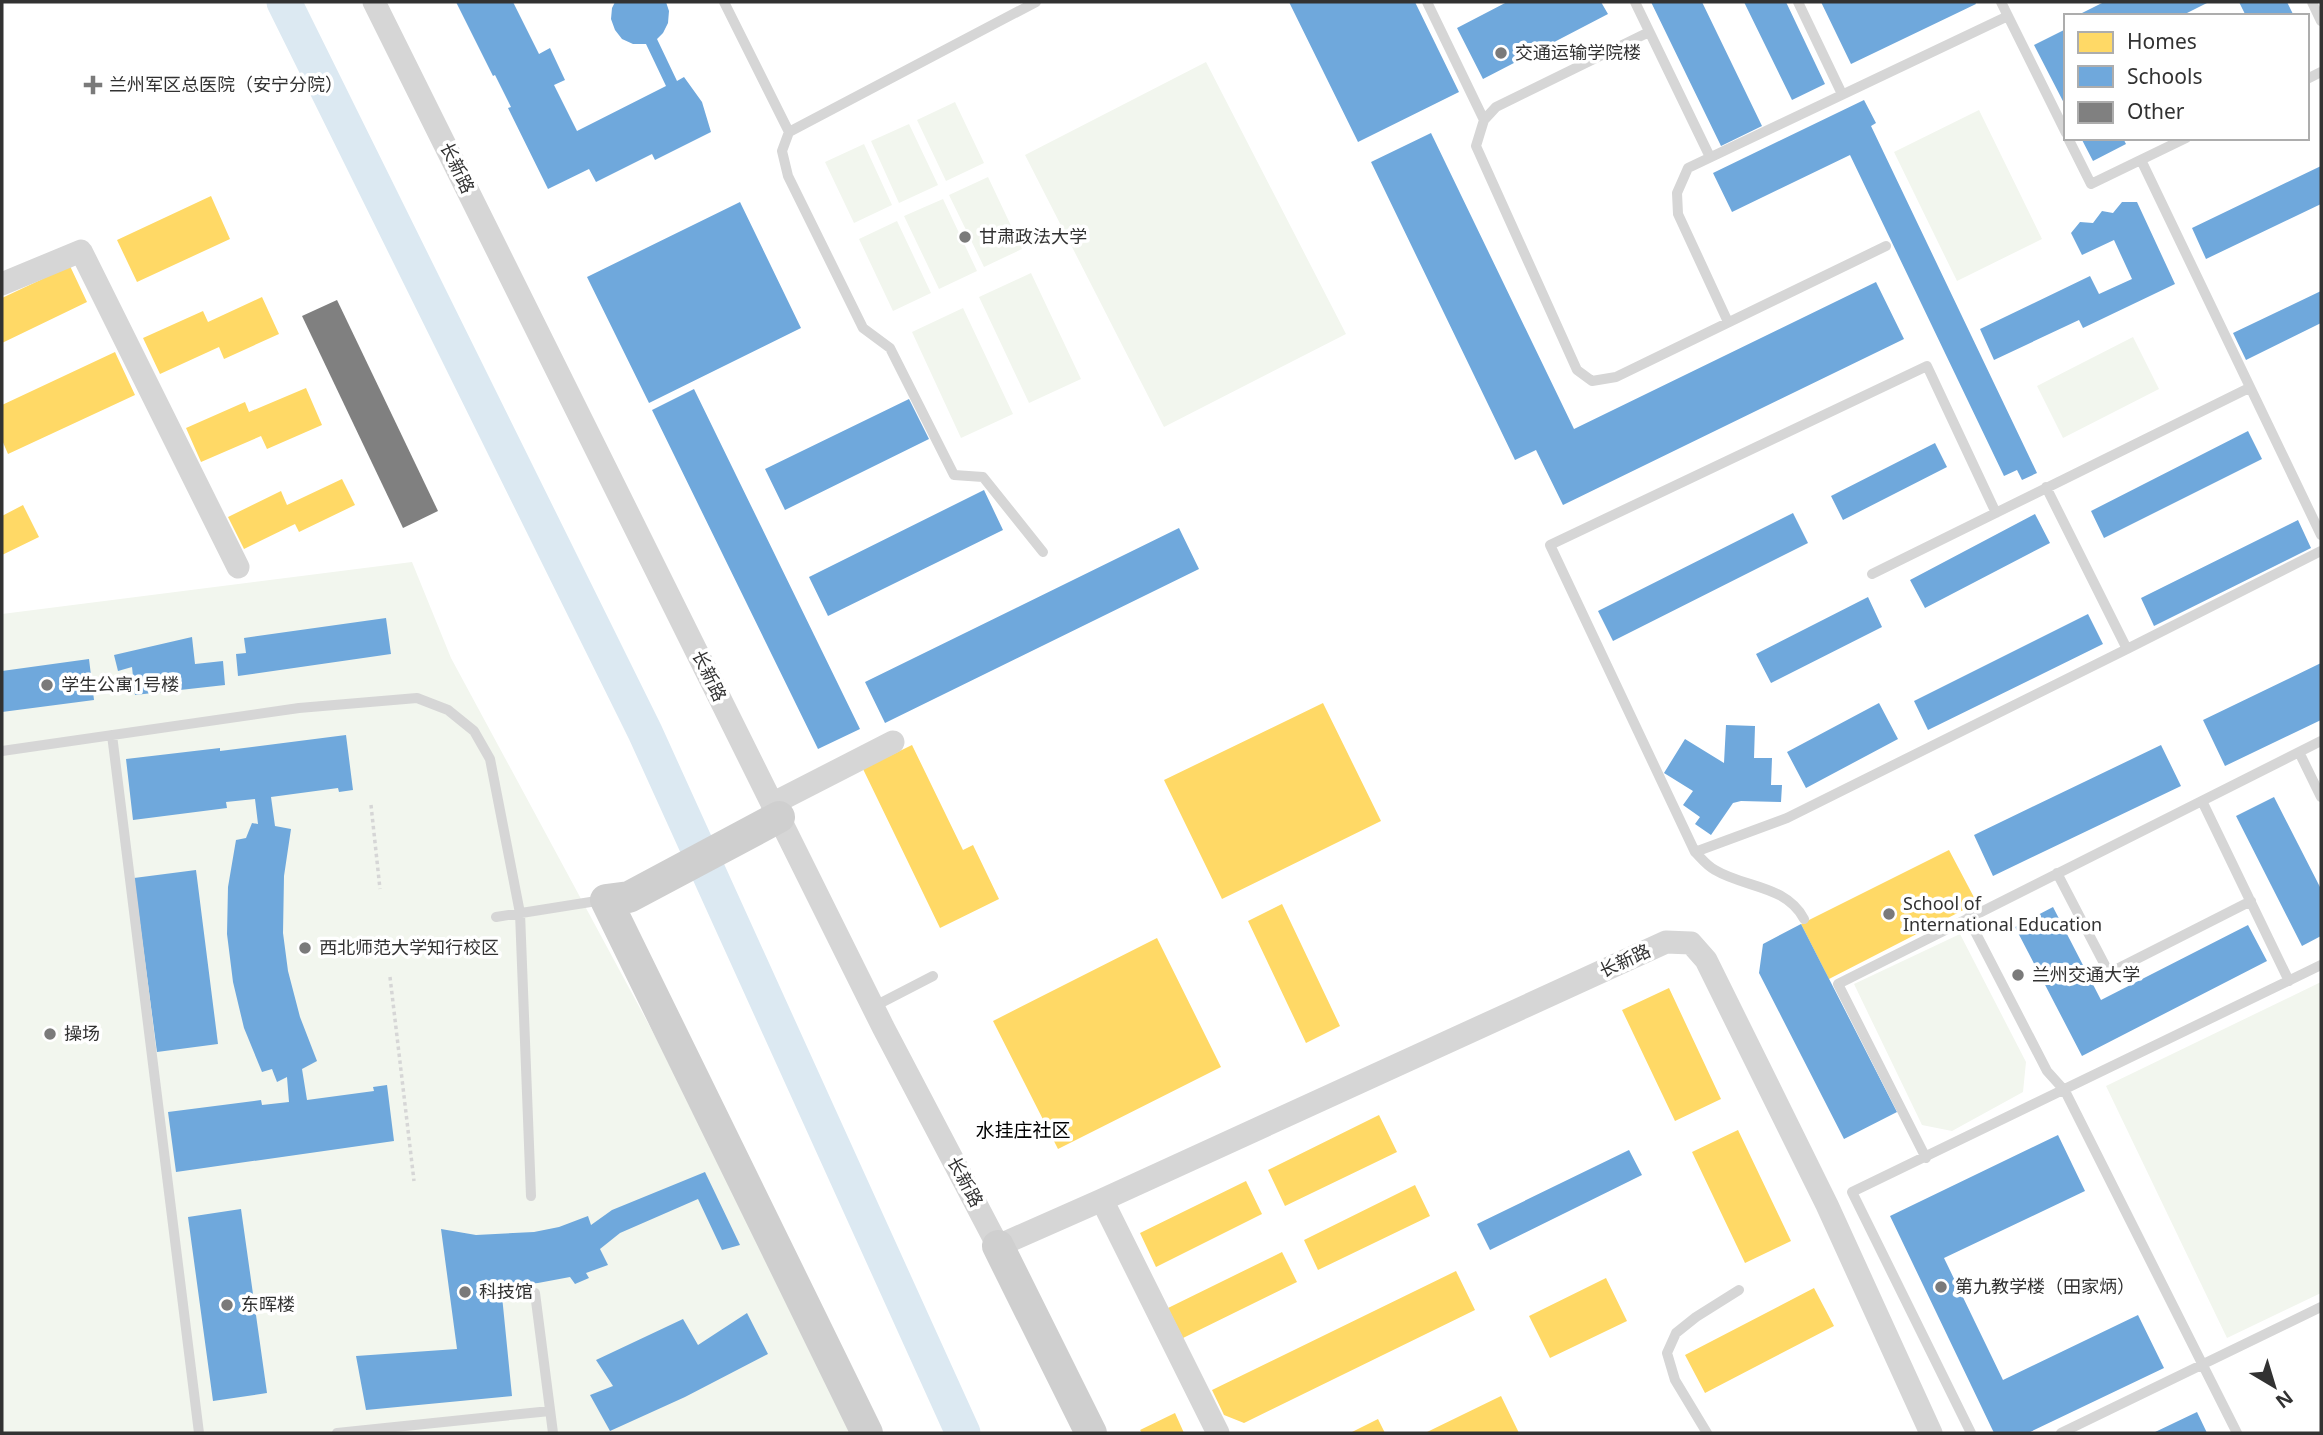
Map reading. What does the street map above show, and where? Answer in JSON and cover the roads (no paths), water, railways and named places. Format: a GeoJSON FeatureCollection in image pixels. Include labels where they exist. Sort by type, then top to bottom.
{"type":"FeatureCollection","features":[{"type":"Feature","properties":{"kind":"street","name":"长新路"},"geometry":{"type":"LineString","coordinates":[[374,2],[873,1007],[998,1245],[1666,942],[1691,943],[1706,960],[1827,1205],[1931,1433]]}},
{"type":"Feature","properties":{"kind":"street"},"geometry":{"type":"LineString","coordinates":[[2,284],[81,251],[238,567]]}},
{"type":"Feature","properties":{"kind":"street"},"geometry":{"type":"LineString","coordinates":[[867,1433],[606,900],[629,897],[720,848],[775,810],[893,742]]}},
{"type":"Feature","properties":{"kind":"street"},"geometry":{"type":"LineString","coordinates":[[1102,1200],[1218,1433]]}},
{"type":"Feature","properties":{"kind":"street"},"geometry":{"type":"LineString","coordinates":[[998,1245],[1091,1433]]}},
{"type":"Feature","properties":{"kind":"lane"},"geometry":{"type":"LineString","coordinates":[[724,2],[789,132]]}},
{"type":"Feature","properties":{"kind":"lane"},"geometry":{"type":"LineString","coordinates":[[1036,2],[789,132],[782,152],[788,176],[863,328],[890,348],[954,475],[983,477],[1043,552]]}},
{"type":"Feature","properties":{"kind":"lane"},"geometry":{"type":"LineString","coordinates":[[1427,2],[1484,120]]}},
{"type":"Feature","properties":{"kind":"lane"},"geometry":{"type":"LineString","coordinates":[[1635,2],[1710,157]]}},
{"type":"Feature","properties":{"kind":"lane"},"geometry":{"type":"LineString","coordinates":[[1798,2],[1842,94]]}},
{"type":"Feature","properties":{"kind":"lane"},"geometry":{"type":"LineString","coordinates":[[2001,2],[2064,129]]}},
{"type":"Feature","properties":{"kind":"lane"},"geometry":{"type":"LineString","coordinates":[[2312,2],[2321,21]]}},
{"type":"Feature","properties":{"kind":"lane"},"geometry":{"type":"LineString","coordinates":[[1728,322],[1682,224],[1676,204],[1679,184],[1688,168],[2008,16]]}},
{"type":"Feature","properties":{"kind":"lane"},"geometry":{"type":"LineString","coordinates":[[1649,32],[1496,107],[1484,120],[1476,146],[1577,370],[1592,381],[1616,377],[1886,246]]}},
{"type":"Feature","properties":{"kind":"lane"},"geometry":{"type":"LineString","coordinates":[[2069,140],[2091,184],[2182,140]]}},
{"type":"Feature","properties":{"kind":"lane"},"geometry":{"type":"LineString","coordinates":[[2141,160],[2321,535]]}},
{"type":"Feature","properties":{"kind":"lane"},"geometry":{"type":"LineString","coordinates":[[1804,919],[1800,911],[1779,893],[1713,870],[1695,852],[1550,545],[1927,366],[1996,513]]}},
{"type":"Feature","properties":{"kind":"lane"},"geometry":{"type":"LineString","coordinates":[[1872,574],[2249,388]]}},
{"type":"Feature","properties":{"kind":"lane"},"geometry":{"type":"LineString","coordinates":[[2046,487],[2127,649]]}},
{"type":"Feature","properties":{"kind":"lane"},"geometry":{"type":"LineString","coordinates":[[1695,852],[1787,818],[2321,551]]}},
{"type":"Feature","properties":{"kind":"lane"},"geometry":{"type":"LineString","coordinates":[[2,751],[299,708],[417,698],[449,710],[474,731],[490,759],[520,913],[531,1196]]}},
{"type":"Feature","properties":{"kind":"lane"},"geometry":{"type":"LineString","coordinates":[[111,735],[199,1433]]}},
{"type":"Feature","properties":{"kind":"lane"},"geometry":{"type":"LineString","coordinates":[[1926,1158],[1836,981],[2321,741]]}},
{"type":"Feature","properties":{"kind":"lane"},"geometry":{"type":"LineString","coordinates":[[2299,752],[2321,797]]}},
{"type":"Feature","properties":{"kind":"lane"},"geometry":{"type":"LineString","coordinates":[[2202,801],[2289,981]]}},
{"type":"Feature","properties":{"kind":"lane"},"geometry":{"type":"LineString","coordinates":[[2057,873],[2109,974],[2251,901]]}},
{"type":"Feature","properties":{"kind":"lane"},"geometry":{"type":"LineString","coordinates":[[496,917],[606,900]]}},
{"type":"Feature","properties":{"kind":"lane"},"geometry":{"type":"LineString","coordinates":[[1968,918],[2047,1071],[2065,1091],[2237,1433]]}},
{"type":"Feature","properties":{"kind":"lane"},"geometry":{"type":"LineString","coordinates":[[1971,1433],[1852,1192],[2321,965]]}},
{"type":"Feature","properties":{"kind":"lane"},"geometry":{"type":"LineString","coordinates":[[873,1007],[933,976]]}},
{"type":"Feature","properties":{"kind":"lane"},"geometry":{"type":"LineString","coordinates":[[1707,1433],[1675,1380],[1667,1353],[1675,1334],[1696,1317],[1739,1290]]}},
{"type":"Feature","properties":{"kind":"lane"},"geometry":{"type":"LineString","coordinates":[[535,1293],[553,1433]]}},
{"type":"Feature","properties":{"kind":"lane"},"geometry":{"type":"LineString","coordinates":[[2061,1433],[2321,1307]]}},
{"type":"Feature","properties":{"kind":"lane"},"geometry":{"type":"LineString","coordinates":[[337,1433],[550,1411]]}},
{"type":"Feature","properties":{"kind":"waterway"},"geometry":{"type":"LineString","coordinates":[[284,2],[645,732],[963,1433]]}},
{"type":"Feature","properties":{"kind":"place","name":"交通运输学院楼"},"geometry":{"type":"Point","coordinates":[1501,53]}},
{"type":"Feature","properties":{"kind":"place","name":"兰州军区总医院（安宁分院）"},"geometry":{"type":"Point","coordinates":[93,85]}},
{"type":"Feature","properties":{"kind":"place","name":"甘肃政法大学"},"geometry":{"type":"Point","coordinates":[965,237]}},
{"type":"Feature","properties":{"kind":"place","name":"学生公寓1号楼"},"geometry":{"type":"Point","coordinates":[47,685]}},
{"type":"Feature","properties":{"kind":"place","name":"School of International Education"},"geometry":{"type":"Point","coordinates":[1889,914]}},
{"type":"Feature","properties":{"kind":"place","name":"西北师范大学知行校区"},"geometry":{"type":"Point","coordinates":[305,948]}},
{"type":"Feature","properties":{"kind":"place","name":"兰州交通大学"},"geometry":{"type":"Point","coordinates":[2018,975]}},
{"type":"Feature","properties":{"kind":"place","name":"操场"},"geometry":{"type":"Point","coordinates":[50,1034]}},
{"type":"Feature","properties":{"kind":"place","name":"第九教学楼（田家炳）"},"geometry":{"type":"Point","coordinates":[1941,1287]}},
{"type":"Feature","properties":{"kind":"place","name":"科技馆"},"geometry":{"type":"Point","coordinates":[465,1292]}},
{"type":"Feature","properties":{"kind":"place","name":"东晖楼"},"geometry":{"type":"Point","coordinates":[227,1305]}},
{"type":"Feature","properties":{"kind":"district","name":"水挂庄社区"},"geometry":{"type":"Point","coordinates":[1023,1130]}}]}
